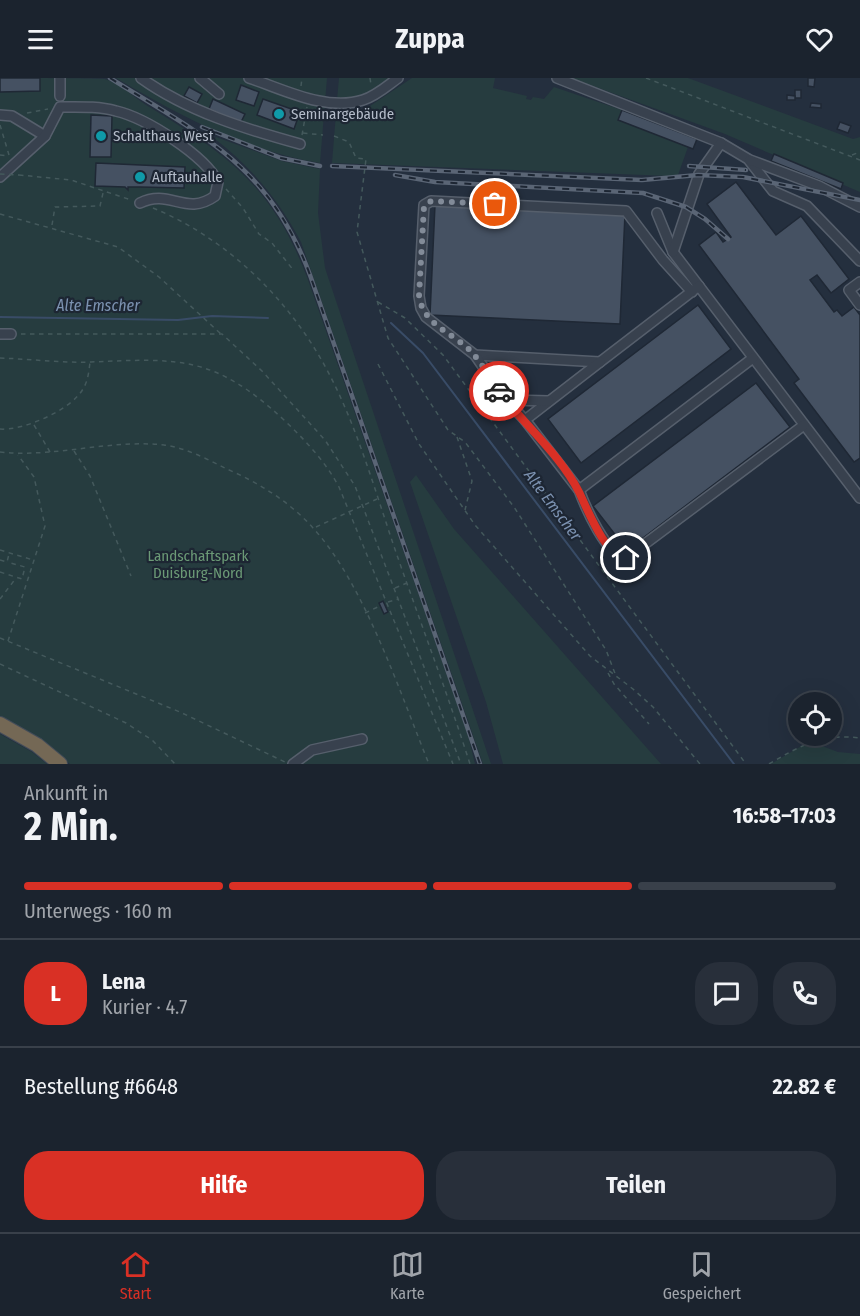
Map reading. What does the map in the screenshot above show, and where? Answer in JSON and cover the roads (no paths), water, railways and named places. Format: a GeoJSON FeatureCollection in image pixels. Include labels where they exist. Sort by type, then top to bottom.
{"type":"FeatureCollection","features":[{"type":"Feature","properties":{"kind":"highway"},"geometry":{"type":"LineString","coordinates":[[0,724],[37,745],[60,764]]}},
{"type":"Feature","properties":{"kind":"street"},"geometry":{"type":"LineString","coordinates":[[60,78],[60,96]]}},
{"type":"Feature","properties":{"kind":"street"},"geometry":{"type":"LineString","coordinates":[[141,78],[161,93],[196,108],[239,125],[300,144]]}},
{"type":"Feature","properties":{"kind":"street"},"geometry":{"type":"LineString","coordinates":[[200,78],[219,94]]}},
{"type":"Feature","properties":{"kind":"street"},"geometry":{"type":"LineString","coordinates":[[249,78],[308,98],[337,103],[360,101],[398,78]]}},
{"type":"Feature","properties":{"kind":"street"},"geometry":{"type":"LineString","coordinates":[[557,78],[721,142],[748,159],[819,186],[860,207]]}},
{"type":"Feature","properties":{"kind":"street"},"geometry":{"type":"LineString","coordinates":[[0,176],[45,136],[60,107],[118,111],[151,126],[182,146],[218,182],[215,196],[199,205],[186,205],[160,197],[140,203]]}},
{"type":"Feature","properties":{"kind":"street"},"geometry":{"type":"LineString","coordinates":[[0,114],[12,116],[45,136]]}},
{"type":"Feature","properties":{"kind":"street"},"geometry":{"type":"LineString","coordinates":[[673,252],[691,192],[703,166],[721,142]]}},
{"type":"Feature","properties":{"kind":"street"},"geometry":{"type":"LineString","coordinates":[[748,159],[773,191],[807,207],[860,261]]}},
{"type":"Feature","properties":{"kind":"street"},"geometry":{"type":"LineString","coordinates":[[696,289],[663,260],[626,211],[431,201],[424,206],[421,308],[426,317],[475,355],[506,400],[525,420],[579,490],[602,536],[617,554],[626,558],[804,425]]}},
{"type":"Feature","properties":{"kind":"street"},"geometry":{"type":"LineString","coordinates":[[657,213],[673,252],[696,289],[753,357],[860,498]]}},
{"type":"Feature","properties":{"kind":"street"},"geometry":{"type":"LineString","coordinates":[[860,282],[849,291],[860,305]]}},
{"type":"Feature","properties":{"kind":"street"},"geometry":{"type":"LineString","coordinates":[[525,420],[696,289]]}},
{"type":"Feature","properties":{"kind":"street"},"geometry":{"type":"LineString","coordinates":[[0,334],[11,334]]}},
{"type":"Feature","properties":{"kind":"street"},"geometry":{"type":"LineString","coordinates":[[475,355],[600,362]]}},
{"type":"Feature","properties":{"kind":"street"},"geometry":{"type":"LineString","coordinates":[[579,490],[753,357]]}},
{"type":"Feature","properties":{"kind":"street"},"geometry":{"type":"LineString","coordinates":[[506,400],[549,401]]}},
{"type":"Feature","properties":{"kind":"street"},"geometry":{"type":"LineString","coordinates":[[293,764],[312,750],[362,739]]}},
{"type":"Feature","properties":{"kind":"waterway","name":"Alte Emscher"},"geometry":{"type":"LineString","coordinates":[[0,317],[178,320],[212,316],[268,318]]}},
{"type":"Feature","properties":{"kind":"waterway","name":"Alte Emscher"},"geometry":{"type":"LineString","coordinates":[[391,323],[423,353],[734,764]]}},
{"type":"Feature","properties":{"kind":"railway"},"geometry":{"type":"LineString","coordinates":[[110,78],[204,137],[230,157],[254,180],[275,206],[294,238],[310,275],[480,764]]}},
{"type":"Feature","properties":{"kind":"railway"},"geometry":{"type":"LineString","coordinates":[[202,127],[281,158],[320,166]]}},
{"type":"Feature","properties":{"kind":"railway"},"geometry":{"type":"LineString","coordinates":[[332,166],[642,180],[698,175],[743,177],[860,200]]}},
{"type":"Feature","properties":{"kind":"railway"},"geometry":{"type":"LineString","coordinates":[[689,166],[746,170]]}},
{"type":"Feature","properties":{"kind":"railway"},"geometry":{"type":"LineString","coordinates":[[395,175],[435,182],[643,193],[686,207],[705,219],[728,239]]}},
{"type":"Feature","properties":{"kind":"place","name":"Seminargebäude"},"geometry":{"type":"Point","coordinates":[279,114]}},
{"type":"Feature","properties":{"kind":"place","name":"Schalthaus West"},"geometry":{"type":"Point","coordinates":[101,136]}},
{"type":"Feature","properties":{"kind":"place","name":"Auftauhalle"},"geometry":{"type":"Point","coordinates":[140,177]}},
{"type":"Feature","properties":{"kind":"park label","name":"Landschaftspark Duisburg-Nord"},"geometry":{"type":"Point","coordinates":[198,564]}}]}
